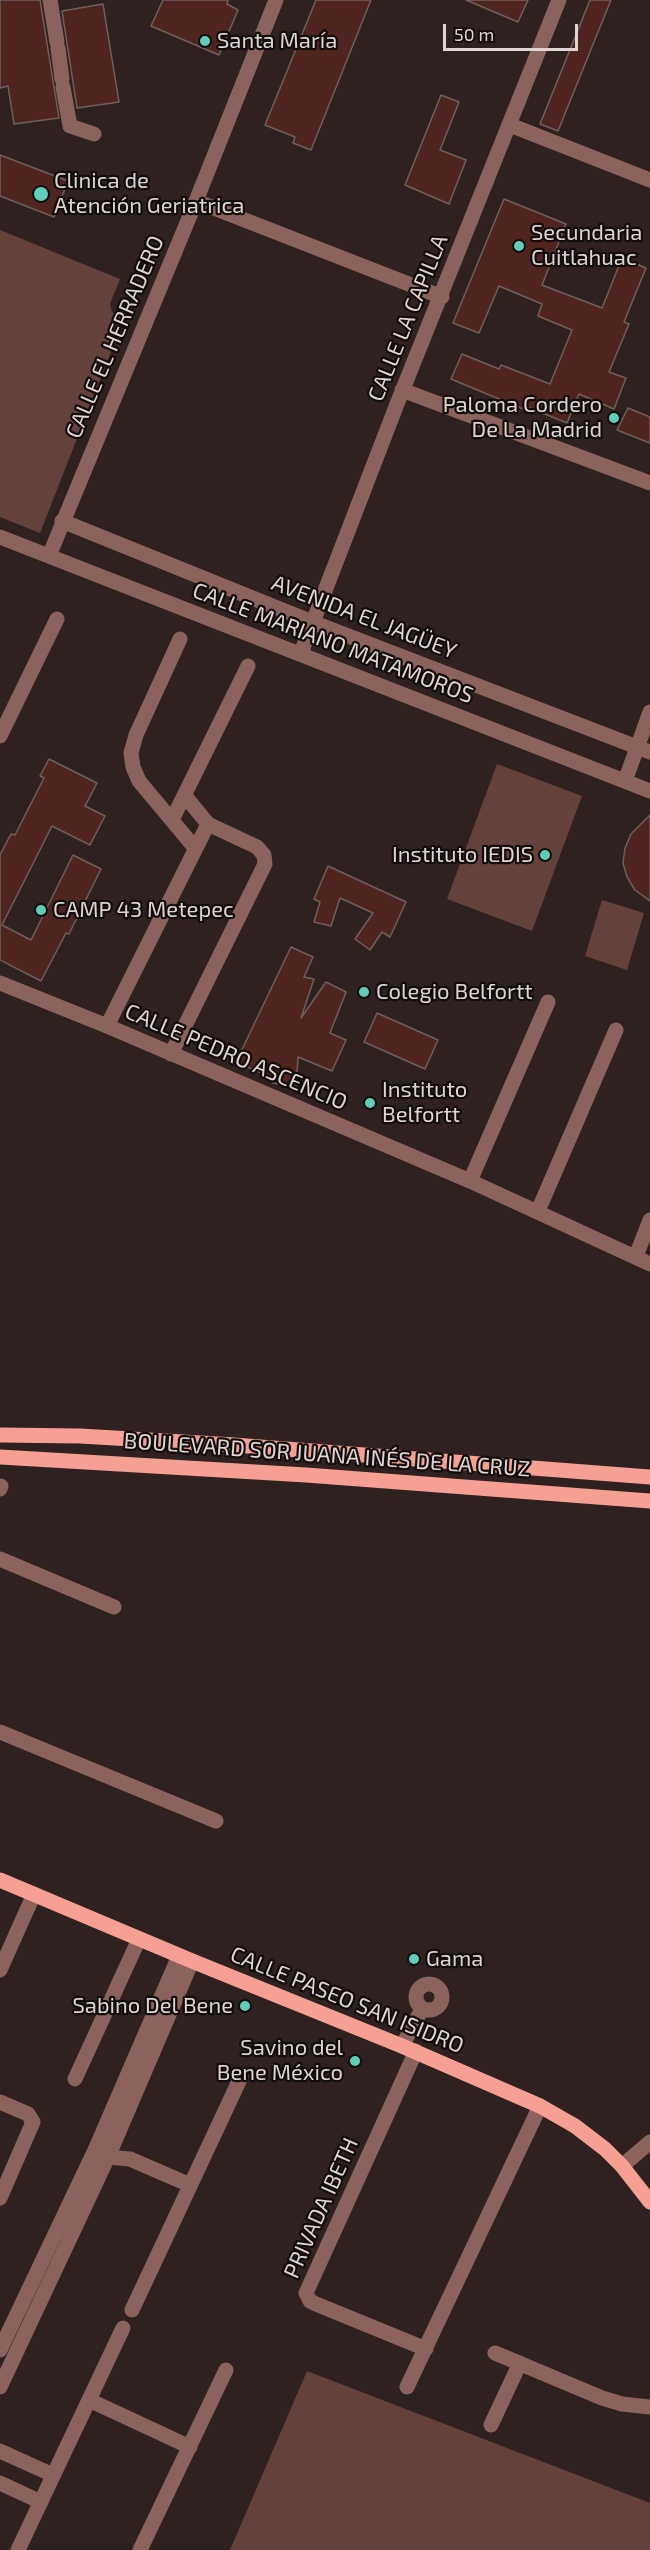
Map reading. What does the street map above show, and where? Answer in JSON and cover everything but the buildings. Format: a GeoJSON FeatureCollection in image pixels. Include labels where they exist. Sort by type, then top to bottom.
{"type":"FeatureCollection","features":[{"type":"Feature","properties":{"kind":"main road","name":"BOULEVARD SOR JUANA INÉS DE LA CRUZ"},"geometry":{"type":"LineString","coordinates":[[0,1435],[80,1436],[234,1445],[650,1477]]}},
{"type":"Feature","properties":{"kind":"main road","name":"BOULEVARD SOR JUANA INÉS DE LA CRUZ"},"geometry":{"type":"LineString","coordinates":[[0,1457],[306,1475],[650,1501]]}},
{"type":"Feature","properties":{"kind":"main road","name":"CALLE PASEO SAN ISIDRO"},"geometry":{"type":"LineString","coordinates":[[0,1880],[186,1959],[409,2049],[540,2106],[575,2126],[605,2149],[622,2166],[650,2202]]}},
{"type":"Feature","properties":{"kind":"street"},"geometry":{"type":"LineString","coordinates":[[50,0],[69,126],[94,134]]}},
{"type":"Feature","properties":{"kind":"street","name":"CALLE EL HERRADERO"},"geometry":{"type":"LineString","coordinates":[[49,556],[196,201],[276,0]]}},
{"type":"Feature","properties":{"kind":"street","name":"CALLE LA CAPILLA"},"geometry":{"type":"LineString","coordinates":[[300,653],[402,390],[442,297],[559,0]]}},
{"type":"Feature","properties":{"kind":"street"},"geometry":{"type":"LineString","coordinates":[[510,125],[650,180]]}},
{"type":"Feature","properties":{"kind":"street"},"geometry":{"type":"LineString","coordinates":[[196,201],[442,297]]}},
{"type":"Feature","properties":{"kind":"street"},"geometry":{"type":"LineString","coordinates":[[402,390],[650,483]]}},
{"type":"Feature","properties":{"kind":"street","name":"AVENIDA EL JAGÜEY"},"geometry":{"type":"LineString","coordinates":[[62,521],[643,749]]}},
{"type":"Feature","properties":{"kind":"street","name":"CALLE MARIANO MATAMOROS"},"geometry":{"type":"LineString","coordinates":[[0,537],[650,791]]}},
{"type":"Feature","properties":{"kind":"street"},"geometry":{"type":"LineString","coordinates":[[0,736],[57,619]]}},
{"type":"Feature","properties":{"kind":"street"},"geometry":{"type":"LineString","coordinates":[[180,639],[130,753],[139,781],[195,848]]}},
{"type":"Feature","properties":{"kind":"street"},"geometry":{"type":"LineString","coordinates":[[172,820],[248,666]]}},
{"type":"Feature","properties":{"kind":"street"},"geometry":{"type":"LineString","coordinates":[[625,781],[643,749],[650,712]]}},
{"type":"Feature","properties":{"kind":"street"},"geometry":{"type":"LineString","coordinates":[[171,1054],[265,864],[264,855],[257,847],[208,824],[185,796]]}},
{"type":"Feature","properties":{"kind":"street"},"geometry":{"type":"LineString","coordinates":[[107,1026],[208,824]]}},
{"type":"Feature","properties":{"kind":"street","name":"CALLE PEDRO ASCENCIO"},"geometry":{"type":"LineString","coordinates":[[0,983],[107,1026],[470,1181],[650,1264]]}},
{"type":"Feature","properties":{"kind":"street"},"geometry":{"type":"LineString","coordinates":[[470,1181],[548,1002]]}},
{"type":"Feature","properties":{"kind":"street"},"geometry":{"type":"LineString","coordinates":[[538,1211],[616,1030]]}},
{"type":"Feature","properties":{"kind":"street"},"geometry":{"type":"LineString","coordinates":[[636,1256],[650,1220]]}},
{"type":"Feature","properties":{"kind":"street"},"geometry":{"type":"LineString","coordinates":[[0,1559],[114,1607]]}},
{"type":"Feature","properties":{"kind":"street"},"geometry":{"type":"LineString","coordinates":[[0,1731],[216,1821]]}},
{"type":"Feature","properties":{"kind":"street"},"geometry":{"type":"LineString","coordinates":[[0,1970],[34,1894]]}},
{"type":"Feature","properties":{"kind":"street"},"geometry":{"type":"LineString","coordinates":[[75,2079],[139,1939]]}},
{"type":"Feature","properties":{"kind":"street"},"geometry":{"type":"LineString","coordinates":[[0,2387],[186,1959]]}},
{"type":"Feature","properties":{"kind":"street"},"geometry":{"type":"LineString","coordinates":[[409,2049],[422,2009]]}},
{"type":"Feature","properties":{"kind":"street","name":"PRIVADA IBETH"},"geometry":{"type":"LineString","coordinates":[[409,2049],[306,2293],[310,2301],[316,2304],[426,2349]]}},
{"type":"Feature","properties":{"kind":"street"},"geometry":{"type":"LineString","coordinates":[[132,2310],[241,2077]]}},
{"type":"Feature","properties":{"kind":"street"},"geometry":{"type":"LineString","coordinates":[[0,2102],[28,2114],[33,2122],[0,2198]]}},
{"type":"Feature","properties":{"kind":"street"},"geometry":{"type":"LineString","coordinates":[[407,2387],[540,2106]]}},
{"type":"Feature","properties":{"kind":"street"},"geometry":{"type":"LineString","coordinates":[[622,2166],[650,2142]]}},
{"type":"Feature","properties":{"kind":"street"},"geometry":{"type":"LineString","coordinates":[[101,2154],[130,2159],[190,2185]]}},
{"type":"Feature","properties":{"kind":"street"},"geometry":{"type":"LineString","coordinates":[[0,2350],[101,2154]]}},
{"type":"Feature","properties":{"kind":"street"},"geometry":{"type":"LineString","coordinates":[[18,2550],[123,2328]]}},
{"type":"Feature","properties":{"kind":"street"},"geometry":{"type":"LineString","coordinates":[[495,2353],[602,2398],[622,2404],[650,2407]]}},
{"type":"Feature","properties":{"kind":"street"},"geometry":{"type":"LineString","coordinates":[[491,2425],[520,2364]]}},
{"type":"Feature","properties":{"kind":"street"},"geometry":{"type":"LineString","coordinates":[[140,2550],[226,2370]]}},
{"type":"Feature","properties":{"kind":"street"},"geometry":{"type":"LineString","coordinates":[[89,2400],[190,2447]]}},
{"type":"Feature","properties":{"kind":"street"},"geometry":{"type":"LineString","coordinates":[[0,2451],[53,2475]]}},
{"type":"Feature","properties":{"kind":"street"},"geometry":{"type":"LineString","coordinates":[[0,2483],[41,2502]]}},
{"type":"Feature","properties":{"kind":"shaded area"},"geometry":{"type":"Polygon","coordinates":[[[0,230],[120,279],[110,304],[112,312],[124,319],[40,533],[0,517],[0,230]]]}},
{"type":"Feature","properties":{"kind":"shaded area"},"geometry":{"type":"Polygon","coordinates":[[[497,764],[582,796],[532,931],[447,899],[497,764]]]}},
{"type":"Feature","properties":{"kind":"shaded area"},"geometry":{"type":"Polygon","coordinates":[[[602,900],[644,913],[627,970],[585,956],[602,900]]]}},
{"type":"Feature","properties":{"kind":"shaded area"},"geometry":{"type":"Polygon","coordinates":[[[307,2371],[650,2503],[650,2550],[230,2550],[307,2371]]]}},
{"type":"Feature","properties":{"kind":"place","name":"Santa María"},"geometry":{"type":"Point","coordinates":[205,41]}},
{"type":"Feature","properties":{"kind":"place","name":"Clinica de Atención Geriatrica"},"geometry":{"type":"Point","coordinates":[41,194]}},
{"type":"Feature","properties":{"kind":"place","name":"Secundaria Cuitlahuac"},"geometry":{"type":"Point","coordinates":[519,246]}},
{"type":"Feature","properties":{"kind":"place","name":"Paloma Cordero De La Madrid"},"geometry":{"type":"Point","coordinates":[614,418]}},
{"type":"Feature","properties":{"kind":"place","name":"Instituto IEDIS"},"geometry":{"type":"Point","coordinates":[545,855]}},
{"type":"Feature","properties":{"kind":"place","name":"CAMP 43 Metepec"},"geometry":{"type":"Point","coordinates":[41,910]}},
{"type":"Feature","properties":{"kind":"place","name":"Colegio Belfortt"},"geometry":{"type":"Point","coordinates":[364,992]}},
{"type":"Feature","properties":{"kind":"place","name":"Instituto Belfortt"},"geometry":{"type":"Point","coordinates":[370,1103]}},
{"type":"Feature","properties":{"kind":"place","name":"Gama"},"geometry":{"type":"Point","coordinates":[414,1959]}},
{"type":"Feature","properties":{"kind":"place","name":"Sabino Del Bene"},"geometry":{"type":"Point","coordinates":[245,2006]}},
{"type":"Feature","properties":{"kind":"place","name":"Savino del Bene México"},"geometry":{"type":"Point","coordinates":[355,2061]}}]}
